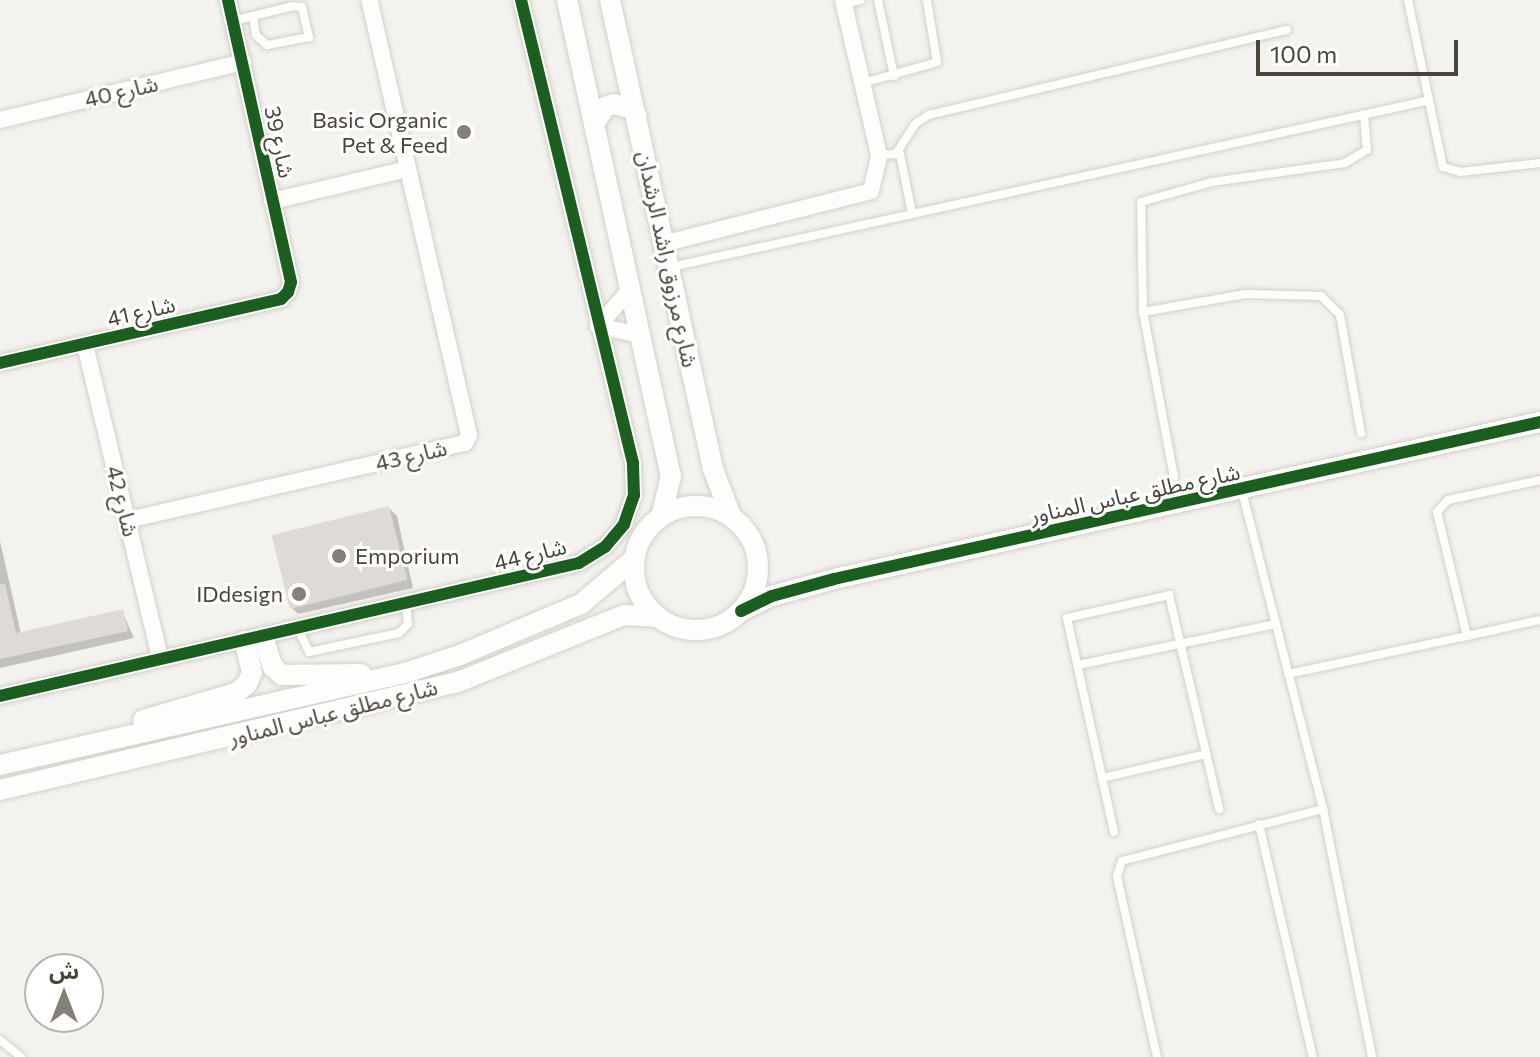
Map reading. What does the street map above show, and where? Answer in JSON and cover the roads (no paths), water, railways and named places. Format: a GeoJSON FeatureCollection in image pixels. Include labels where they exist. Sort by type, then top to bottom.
{"type":"FeatureCollection","features":[{"type":"Feature","properties":{"kind":"street","name":"شارع 39"},"geometry":{"type":"LineString","coordinates":[[228,0],[291,282],[288,292]]}},
{"type":"Feature","properties":{"kind":"street","name":"شارع 43"},"geometry":{"type":"LineString","coordinates":[[128,520],[465,443],[469,427],[369,0]]}},
{"type":"Feature","properties":{"kind":"street","name":"شارع 44"},"geometry":{"type":"LineString","coordinates":[[0,696],[579,563],[605,547],[624,524],[634,495],[633,463],[521,0]]}},
{"type":"Feature","properties":{"kind":"street","name":"شارع مرزوق راشد الرشدان"},"geometry":{"type":"LineString","coordinates":[[567,0],[671,476],[661,517]]}},
{"type":"Feature","properties":{"kind":"street","name":"شارع مرزوق راشد الرشدان"},"geometry":{"type":"LineString","coordinates":[[610,0],[666,243],[713,469],[731,516]]}},
{"type":"Feature","properties":{"kind":"street"},"geometry":{"type":"LineString","coordinates":[[666,243],[871,191],[879,155],[849,1]]}},
{"type":"Feature","properties":{"kind":"street","name":"شارع 40"},"geometry":{"type":"LineString","coordinates":[[0,120],[243,62]]}},
{"type":"Feature","properties":{"kind":"street"},"geometry":{"type":"LineString","coordinates":[[595,123],[599,114],[614,104],[632,109],[637,117]]}},
{"type":"Feature","properties":{"kind":"street"},"geometry":{"type":"LineString","coordinates":[[272,201],[407,169]]}},
{"type":"Feature","properties":{"kind":"street"},"geometry":{"type":"LineString","coordinates":[[630,290],[598,326],[640,335]]}},
{"type":"Feature","properties":{"kind":"street","name":"شارع 41"},"geometry":{"type":"LineString","coordinates":[[0,363],[281,299],[288,292]]}},
{"type":"Feature","properties":{"kind":"street","name":"شارع 42"},"geometry":{"type":"LineString","coordinates":[[85,345],[160,658]]}},
{"type":"Feature","properties":{"kind":"street","name":"شارع مطلق عباس المناور"},"geometry":{"type":"LineString","coordinates":[[741,611],[772,596],[834,579],[1242,491],[1540,422]]}},
{"type":"Feature","properties":{"kind":"street"},"geometry":{"type":"LineString","coordinates":[[696,506],[731,516],[744,528],[759,561],[755,588],[741,611],[700,630],[657,617],[638,591],[634,559],[644,535],[661,517],[696,506]]}},
{"type":"Feature","properties":{"kind":"street","name":"شارع مطلق عباس المناور"},"geometry":{"type":"LineString","coordinates":[[0,765],[405,673],[581,604],[634,559]]}},
{"type":"Feature","properties":{"kind":"street","name":"شارع مطلق عباس المناور"},"geometry":{"type":"LineString","coordinates":[[0,790],[458,682],[624,615],[657,617]]}},
{"type":"Feature","properties":{"kind":"street"},"geometry":{"type":"LineString","coordinates":[[254,639],[282,675],[405,673]]}},
{"type":"Feature","properties":{"kind":"street"},"geometry":{"type":"LineString","coordinates":[[66,750],[116,727],[236,693],[252,672],[254,639]]}},
{"type":"Feature","properties":{"kind":"lane"},"geometry":{"type":"LineString","coordinates":[[878,0],[894,76]]}},
{"type":"Feature","properties":{"kind":"lane"},"geometry":{"type":"LineString","coordinates":[[863,83],[937,62],[927,0]]}},
{"type":"Feature","properties":{"kind":"lane"},"geometry":{"type":"LineString","coordinates":[[1408,0],[1426,101],[1443,167],[1460,172],[1540,163]]}},
{"type":"Feature","properties":{"kind":"lane"},"geometry":{"type":"LineString","coordinates":[[233,21],[253,16],[302,7],[309,37],[267,45],[256,35],[253,16]]}},
{"type":"Feature","properties":{"kind":"lane"},"geometry":{"type":"LineString","coordinates":[[879,155],[897,152],[915,124],[948,109],[1287,30]]}},
{"type":"Feature","properties":{"kind":"lane"},"geometry":{"type":"LineString","coordinates":[[671,267],[1426,101]]}},
{"type":"Feature","properties":{"kind":"lane"},"geometry":{"type":"LineString","coordinates":[[1174,477],[1143,312],[1141,202],[1212,182],[1345,163],[1367,150],[1364,114]]}},
{"type":"Feature","properties":{"kind":"lane"},"geometry":{"type":"LineString","coordinates":[[897,152],[903,158],[912,213]]}},
{"type":"Feature","properties":{"kind":"lane"},"geometry":{"type":"LineString","coordinates":[[1143,312],[1245,294],[1321,296],[1340,315],[1361,433]]}},
{"type":"Feature","properties":{"kind":"lane"},"geometry":{"type":"LineString","coordinates":[[1467,636],[1439,506],[1540,480]]}},
{"type":"Feature","properties":{"kind":"lane"},"geometry":{"type":"LineString","coordinates":[[1242,491],[1323,809],[1372,1057]]}},
{"type":"Feature","properties":{"kind":"lane"},"geometry":{"type":"LineString","coordinates":[[1114,832],[1067,618],[1169,595],[1219,809]]}},
{"type":"Feature","properties":{"kind":"lane"},"geometry":{"type":"LineString","coordinates":[[298,629],[309,652],[399,633],[408,624],[406,603]]}},
{"type":"Feature","properties":{"kind":"lane"},"geometry":{"type":"LineString","coordinates":[[1288,674],[1540,620]]}},
{"type":"Feature","properties":{"kind":"lane"},"geometry":{"type":"LineString","coordinates":[[1078,665],[1276,624]]}},
{"type":"Feature","properties":{"kind":"lane"},"geometry":{"type":"LineString","coordinates":[[1102,778],[1206,754]]}},
{"type":"Feature","properties":{"kind":"lane"},"geometry":{"type":"LineString","coordinates":[[1157,1057],[1117,876],[1122,861],[1323,809]]}},
{"type":"Feature","properties":{"kind":"lane"},"geometry":{"type":"LineString","coordinates":[[1259,824],[1313,1057]]}},
{"type":"Feature","properties":{"kind":"lane"},"geometry":{"type":"LineString","coordinates":[[0,1040],[21,1057]]}},
{"type":"Feature","properties":{"kind":"place","name":"Basic Organic Pet & Feed"},"geometry":{"type":"Point","coordinates":[464,132]}},
{"type":"Feature","properties":{"kind":"place","name":"Emporium"},"geometry":{"type":"Point","coordinates":[339,556]}},
{"type":"Feature","properties":{"kind":"place","name":"IDdesign"},"geometry":{"type":"Point","coordinates":[299,594]}}]}
